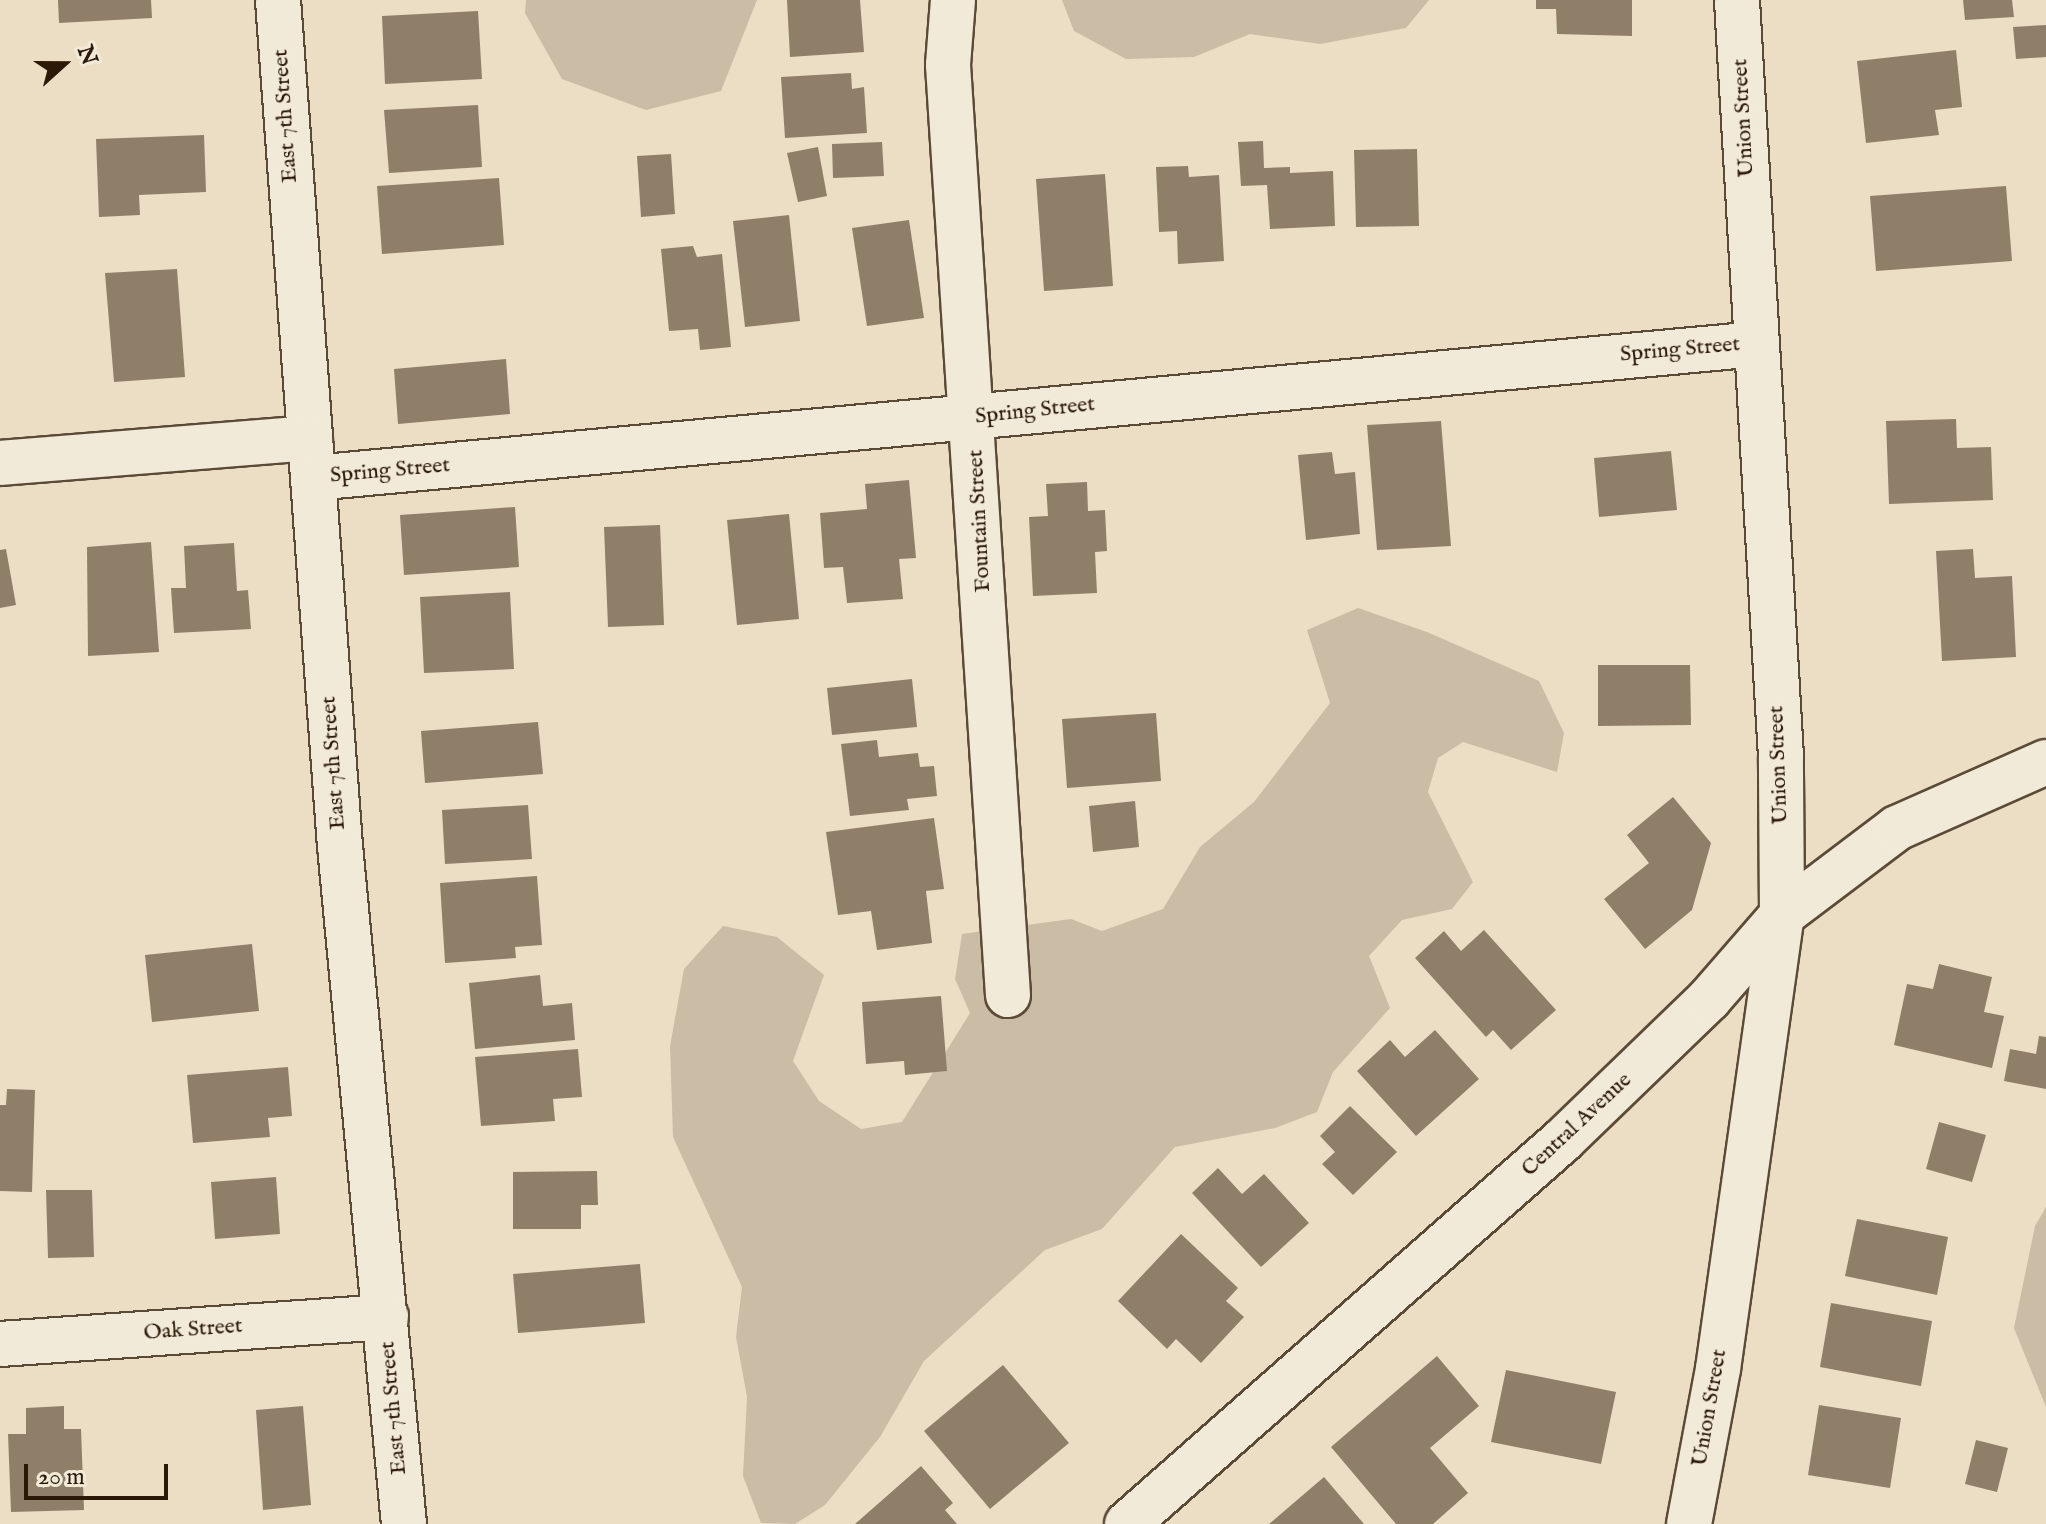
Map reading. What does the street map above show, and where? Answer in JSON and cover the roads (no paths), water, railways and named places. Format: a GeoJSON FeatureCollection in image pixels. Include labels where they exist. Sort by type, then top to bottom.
{"type":"FeatureCollection","features":[{"type":"Feature","properties":{"kind":"street","name":"East 7th Street"},"geometry":{"type":"LineString","coordinates":[[278,0],[340,846],[404,1524]]}},
{"type":"Feature","properties":{"kind":"street","name":"Fountain Street"},"geometry":{"type":"LineString","coordinates":[[953,0],[948,65],[974,417],[1008,995]]}},
{"type":"Feature","properties":{"kind":"street","name":"Union Street"},"geometry":{"type":"LineString","coordinates":[[1689,1524],[1718,1369],[1782,915],[1781,757],[1737,0]]}},
{"type":"Feature","properties":{"kind":"street","name":"Spring Street"},"geometry":{"type":"LineString","coordinates":[[0,463],[312,458],[974,417],[1757,344]]}},
{"type":"Feature","properties":{"kind":"street","name":"Central Avenue"},"geometry":{"type":"LineString","coordinates":[[1127,1524],[1563,1140],[1709,999],[1782,915],[1897,828],[2046,762]]}},
{"type":"Feature","properties":{"kind":"street","name":"Oak Street"},"geometry":{"type":"LineString","coordinates":[[0,1344],[386,1317]]}}]}
